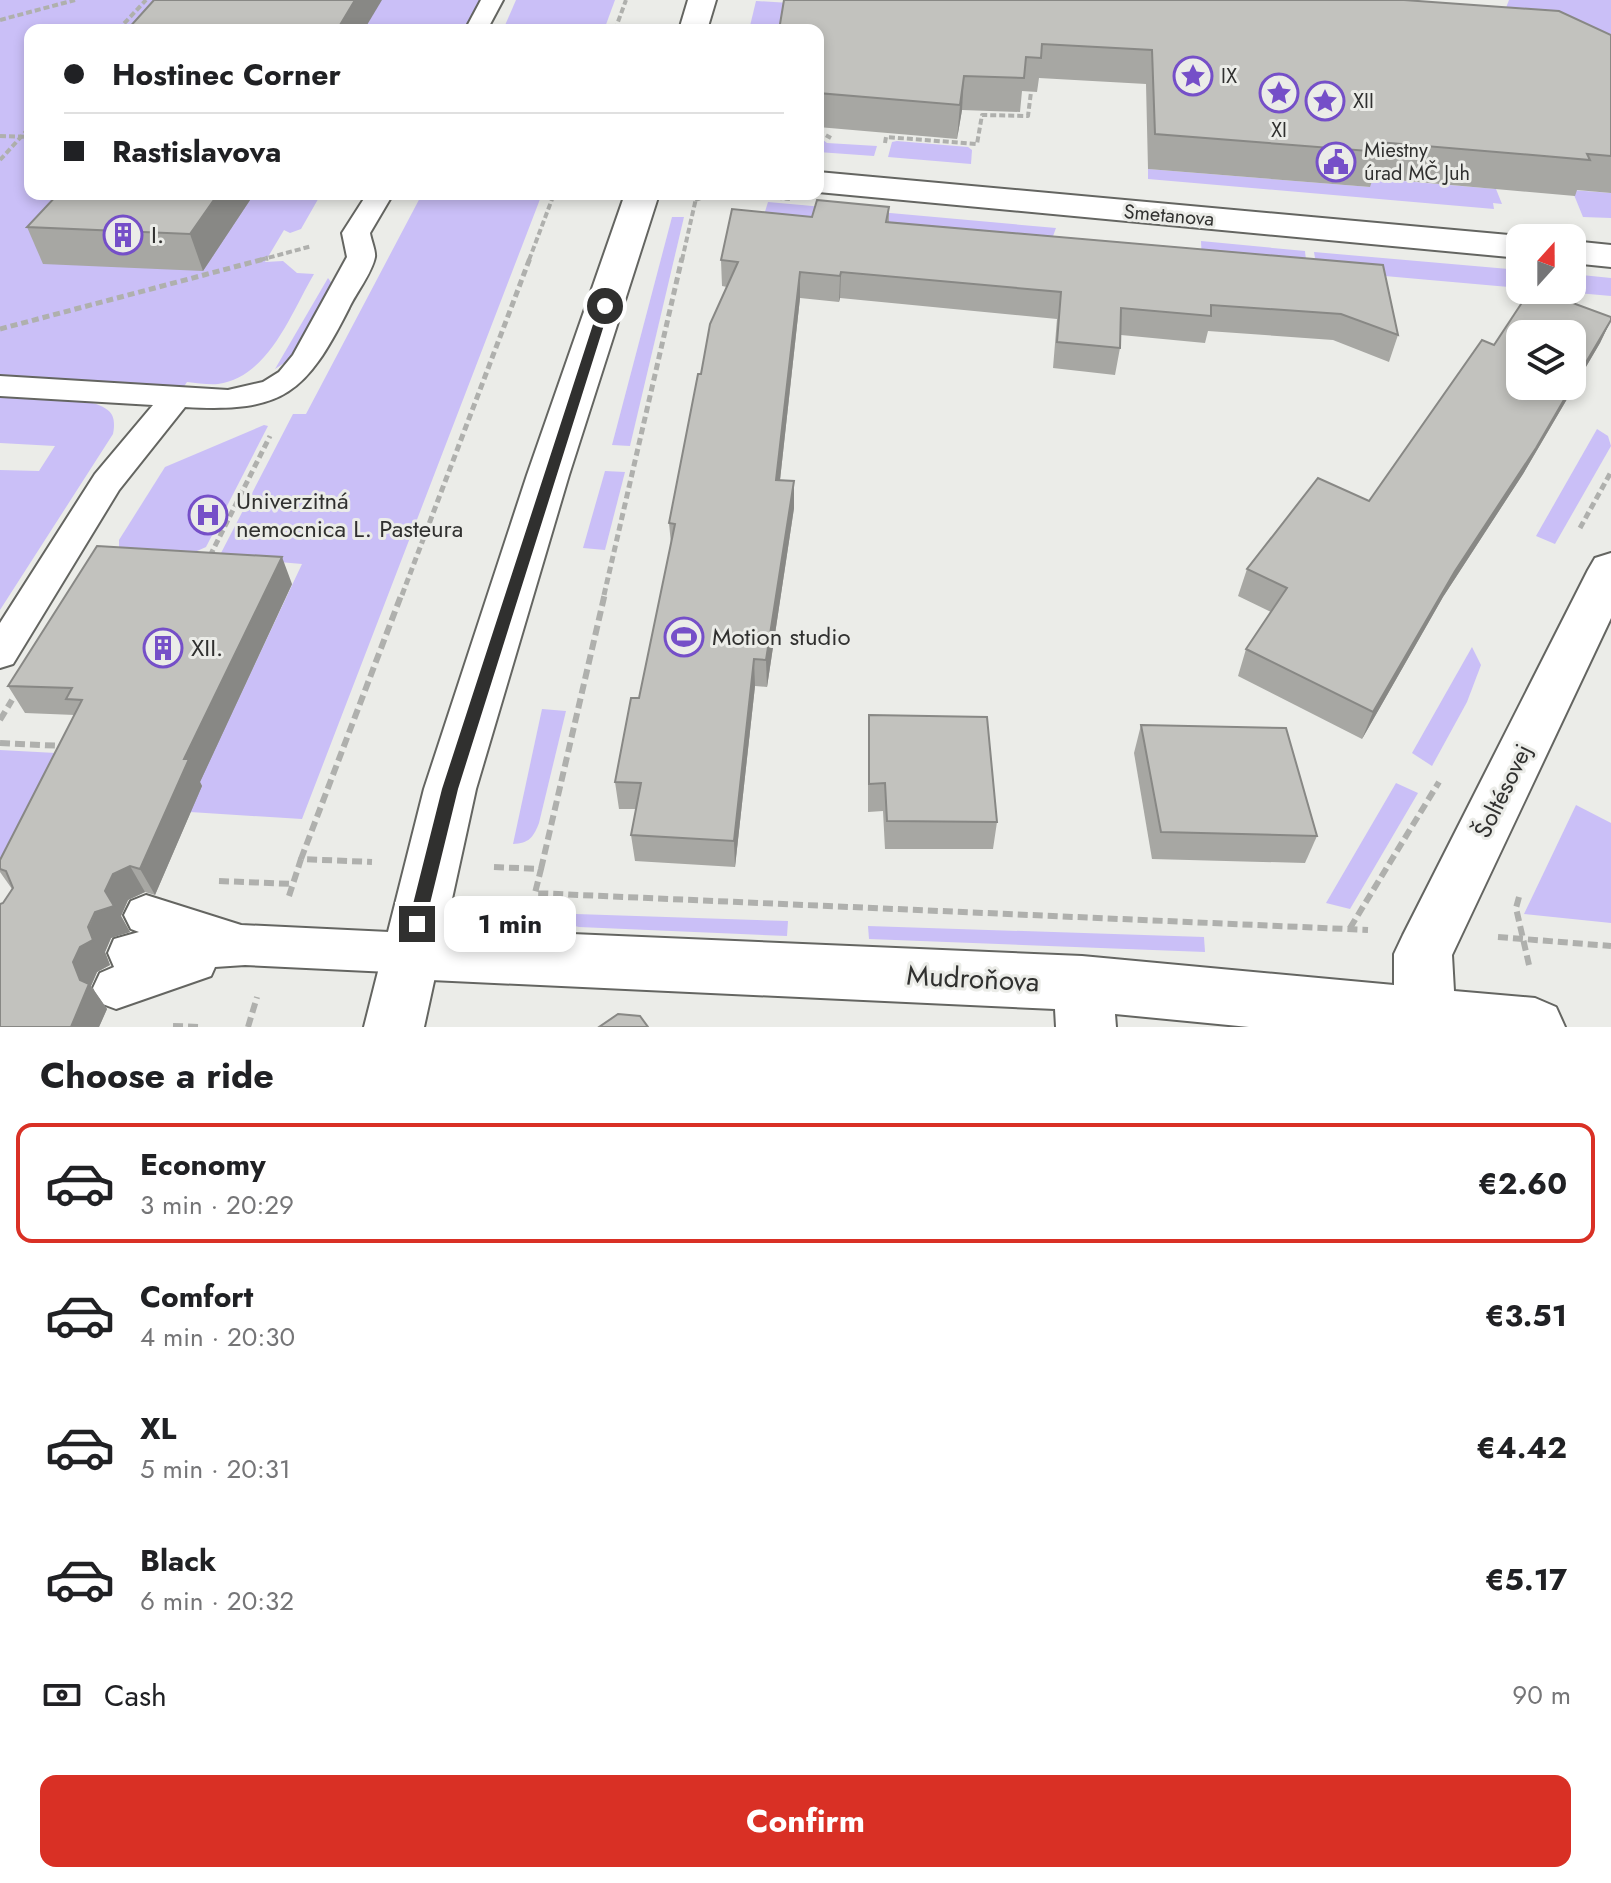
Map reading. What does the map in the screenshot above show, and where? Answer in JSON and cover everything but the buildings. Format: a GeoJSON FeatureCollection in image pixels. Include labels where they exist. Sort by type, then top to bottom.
{"type":"FeatureCollection","features":[{"type":"Feature","properties":{"kind":"street"},"geometry":{"type":"LineString","coordinates":[[695,24],[702,0]]}},
{"type":"Feature","properties":{"kind":"street","name":"Smetanova"},"geometry":{"type":"LineString","coordinates":[[824,183],[1506,246]]}},
{"type":"Feature","properties":{"kind":"street"},"geometry":{"type":"LineString","coordinates":[[394,1027],[450,789],[548,475],[640,200]]}},
{"type":"Feature","properties":{"kind":"street"},"geometry":{"type":"LineString","coordinates":[[1586,253],[1611,256]]}},
{"type":"Feature","properties":{"kind":"street","name":"Šoltésovej"},"geometry":{"type":"LineString","coordinates":[[1430,1018],[1422,976],[1423,954],[1611,570]]}},
{"type":"Feature","properties":{"kind":"street","name":"Mudroňova"},"geometry":{"type":"LineString","coordinates":[[410,953],[1084,1005],[1430,1018],[1535,1027]]}},
{"type":"Feature","properties":{"kind":"lane"},"geometry":{"type":"LineString","coordinates":[[479,24],[492,0]]}},
{"type":"Feature","properties":{"kind":"lane"},"geometry":{"type":"LineString","coordinates":[[0,386],[245,399],[295,374],[361,257],[356,233],[376,200]]}},
{"type":"Feature","properties":{"kind":"lane"},"geometry":{"type":"LineString","coordinates":[[0,654],[107,482],[177,397]]}},
{"type":"Feature","properties":{"kind":"lane"},"geometry":{"type":"LineString","coordinates":[[245,945],[131,952],[245,945],[410,953]]}},
{"type":"Feature","properties":{"kind":"path"},"geometry":{"type":"LineString","coordinates":[[0,20],[75,0]]}},
{"type":"Feature","properties":{"kind":"path"},"geometry":{"type":"LineString","coordinates":[[124,24],[146,0]]}},
{"type":"Feature","properties":{"kind":"path"},"geometry":{"type":"LineString","coordinates":[[617,24],[626,0]]}},
{"type":"Feature","properties":{"kind":"path"},"geometry":{"type":"LineString","coordinates":[[885,143],[886,137],[977,144],[982,115],[1028,116],[1031,92]]}},
{"type":"Feature","properties":{"kind":"path"},"geometry":{"type":"LineString","coordinates":[[0,160],[24,134]]}},
{"type":"Feature","properties":{"kind":"path"},"geometry":{"type":"LineString","coordinates":[[0,136],[21,137]]}},
{"type":"Feature","properties":{"kind":"path"},"geometry":{"type":"LineString","coordinates":[[301,859],[552,200]]}},
{"type":"Feature","properties":{"kind":"path"},"geometry":{"type":"LineString","coordinates":[[541,869],[695,200]]}},
{"type":"Feature","properties":{"kind":"path"},"geometry":{"type":"LineString","coordinates":[[0,329],[356,233]]}},
{"type":"Feature","properties":{"kind":"path"},"geometry":{"type":"LineString","coordinates":[[203,569],[280,416],[245,399]]}},
{"type":"Feature","properties":{"kind":"path"},"geometry":{"type":"LineString","coordinates":[[0,743],[78,747]]}},
{"type":"Feature","properties":{"kind":"path"},"geometry":{"type":"LineString","coordinates":[[205,880],[293,884]]}},
{"type":"Feature","properties":{"kind":"path"},"geometry":{"type":"LineString","coordinates":[[1522,888],[1516,908],[1530,968]]}},
{"type":"Feature","properties":{"kind":"shaded area"},"geometry":{"type":"Polygon","coordinates":[[[0,0],[480,0],[468,24],[24,24],[24,200],[318,200],[301,229],[290,233],[284,230],[265,262],[283,261],[297,273],[314,274],[287,324],[265,356],[236,379],[218,384],[187,382],[177,397],[0,386],[0,0]]]}},
{"type":"Feature","properties":{"kind":"shaded area"},"geometry":{"type":"Polygon","coordinates":[[[516,0],[615,0],[606,24],[506,24],[516,0]]]}},
{"type":"Feature","properties":{"kind":"shaded area"},"geometry":{"type":"Polygon","coordinates":[[[1509,0],[1611,0],[1611,56],[1504,13],[1509,0]]]}},
{"type":"Feature","properties":{"kind":"shaded area"},"geometry":{"type":"Polygon","coordinates":[[[756,1],[790,3],[786,24],[750,24],[756,1]]]}},
{"type":"Feature","properties":{"kind":"shaded area"},"geometry":{"type":"Polygon","coordinates":[[[824,141],[877,146],[874,156],[824,152],[824,141]]]}},
{"type":"Feature","properties":{"kind":"shaded area"},"geometry":{"type":"Polygon","coordinates":[[[892,142],[968,147],[972,150],[971,164],[888,157],[892,142]]]}},
{"type":"Feature","properties":{"kind":"shaded area"},"geometry":{"type":"Polygon","coordinates":[[[1148,169],[1370,187],[1368,178],[1496,189],[1502,204],[1493,203],[1494,209],[1148,179],[1148,169]]]}},
{"type":"Feature","properties":{"kind":"shaded area"},"geometry":{"type":"Polygon","coordinates":[[[1572,190],[1611,193],[1611,218],[1583,217],[1572,190]]]}},
{"type":"Feature","properties":{"kind":"shaded area"},"geometry":{"type":"Polygon","coordinates":[[[419,200],[540,200],[302,819],[190,812],[156,720],[227,723],[302,564],[223,557],[221,553],[293,414],[306,414],[419,200]]]}},
{"type":"Feature","properties":{"kind":"shaded area"},"geometry":{"type":"Polygon","coordinates":[[[768,202],[1056,228],[1049,247],[757,237],[768,202]]]}},
{"type":"Feature","properties":{"kind":"shaded area"},"geometry":{"type":"Polygon","coordinates":[[[672,217],[684,217],[630,446],[612,445],[672,217]]]}},
{"type":"Feature","properties":{"kind":"shaded area"},"geometry":{"type":"Polygon","coordinates":[[[1201,241],[1305,251],[1307,269],[1202,261],[1201,241]]]}},
{"type":"Feature","properties":{"kind":"shaded area"},"geometry":{"type":"Polygon","coordinates":[[[1314,252],[1506,269],[1506,287],[1317,270],[1314,252]]]}},
{"type":"Feature","properties":{"kind":"shaded area"},"geometry":{"type":"Polygon","coordinates":[[[1586,275],[1611,278],[1611,296],[1586,294],[1586,275]]]}},
{"type":"Feature","properties":{"kind":"shaded area"},"geometry":{"type":"Polygon","coordinates":[[[328,278],[333,285],[292,358],[275,369],[328,278]]]}},
{"type":"Feature","properties":{"kind":"shaded area"},"geometry":{"type":"Polygon","coordinates":[[[0,396],[61,398],[94,403],[112,415],[114,425],[113,434],[0,610],[0,470],[39,471],[55,446],[0,443],[0,396]]]}},
{"type":"Feature","properties":{"kind":"shaded area"},"geometry":{"type":"Polygon","coordinates":[[[264,425],[268,426],[206,547],[188,555],[119,549],[119,540],[165,467],[264,425]]]}},
{"type":"Feature","properties":{"kind":"shaded area"},"geometry":{"type":"Polygon","coordinates":[[[1597,429],[1608,436],[1611,446],[1555,544],[1536,536],[1597,429]]]}},
{"type":"Feature","properties":{"kind":"shaded area"},"geometry":{"type":"Polygon","coordinates":[[[605,471],[625,472],[605,550],[583,548],[605,471]]]}},
{"type":"Feature","properties":{"kind":"shaded area"},"geometry":{"type":"Polygon","coordinates":[[[1472,647],[1481,665],[1467,702],[1432,766],[1412,753],[1472,647]]]}},
{"type":"Feature","properties":{"kind":"shaded area"},"geometry":{"type":"Polygon","coordinates":[[[542,709],[566,711],[539,823],[530,839],[513,844],[542,709]]]}},
{"type":"Feature","properties":{"kind":"shaded area"},"geometry":{"type":"Polygon","coordinates":[[[0,750],[93,755],[0,866],[0,750]]]}},
{"type":"Feature","properties":{"kind":"shaded area"},"geometry":{"type":"Polygon","coordinates":[[[1396,783],[1418,793],[1350,909],[1326,903],[1396,783]]]}},
{"type":"Feature","properties":{"kind":"shaded area"},"geometry":{"type":"Polygon","coordinates":[[[1576,805],[1611,823],[1611,923],[1524,914],[1576,805]]]}},
{"type":"Feature","properties":{"kind":"shaded area"},"geometry":{"type":"Polygon","coordinates":[[[550,909],[576,914],[788,921],[787,936],[579,927],[546,919],[550,909]]]}},
{"type":"Feature","properties":{"kind":"shaded area"},"geometry":{"type":"Polygon","coordinates":[[[868,926],[1204,937],[1205,952],[869,939],[868,926]]]}},
{"type":"Feature","properties":{"kind":"place","name":"IX"},"geometry":{"type":"Point","coordinates":[1193,76]}},
{"type":"Feature","properties":{"kind":"place","name":"XI"},"geometry":{"type":"Point","coordinates":[1279,93]}},
{"type":"Feature","properties":{"kind":"place","name":"XII"},"geometry":{"type":"Point","coordinates":[1325,101]}},
{"type":"Feature","properties":{"kind":"place","name":"Miestny úrad MČ Juh"},"geometry":{"type":"Point","coordinates":[1336,162]}},
{"type":"Feature","properties":{"kind":"place","name":"I."},"geometry":{"type":"Point","coordinates":[123,235]}},
{"type":"Feature","properties":{"kind":"place","name":"Univerzitná nemocnica L. Pasteura"},"geometry":{"type":"Point","coordinates":[208,515]}},
{"type":"Feature","properties":{"kind":"place","name":"Motion studio"},"geometry":{"type":"Point","coordinates":[684,637]}},
{"type":"Feature","properties":{"kind":"place","name":"XII."},"geometry":{"type":"Point","coordinates":[163,648]}},
{"type":"Feature","properties":{"kind":"route"},"geometry":{"type":"LineString","coordinates":[[417,924],[450,789],[548,475],[605,306]]}}]}
